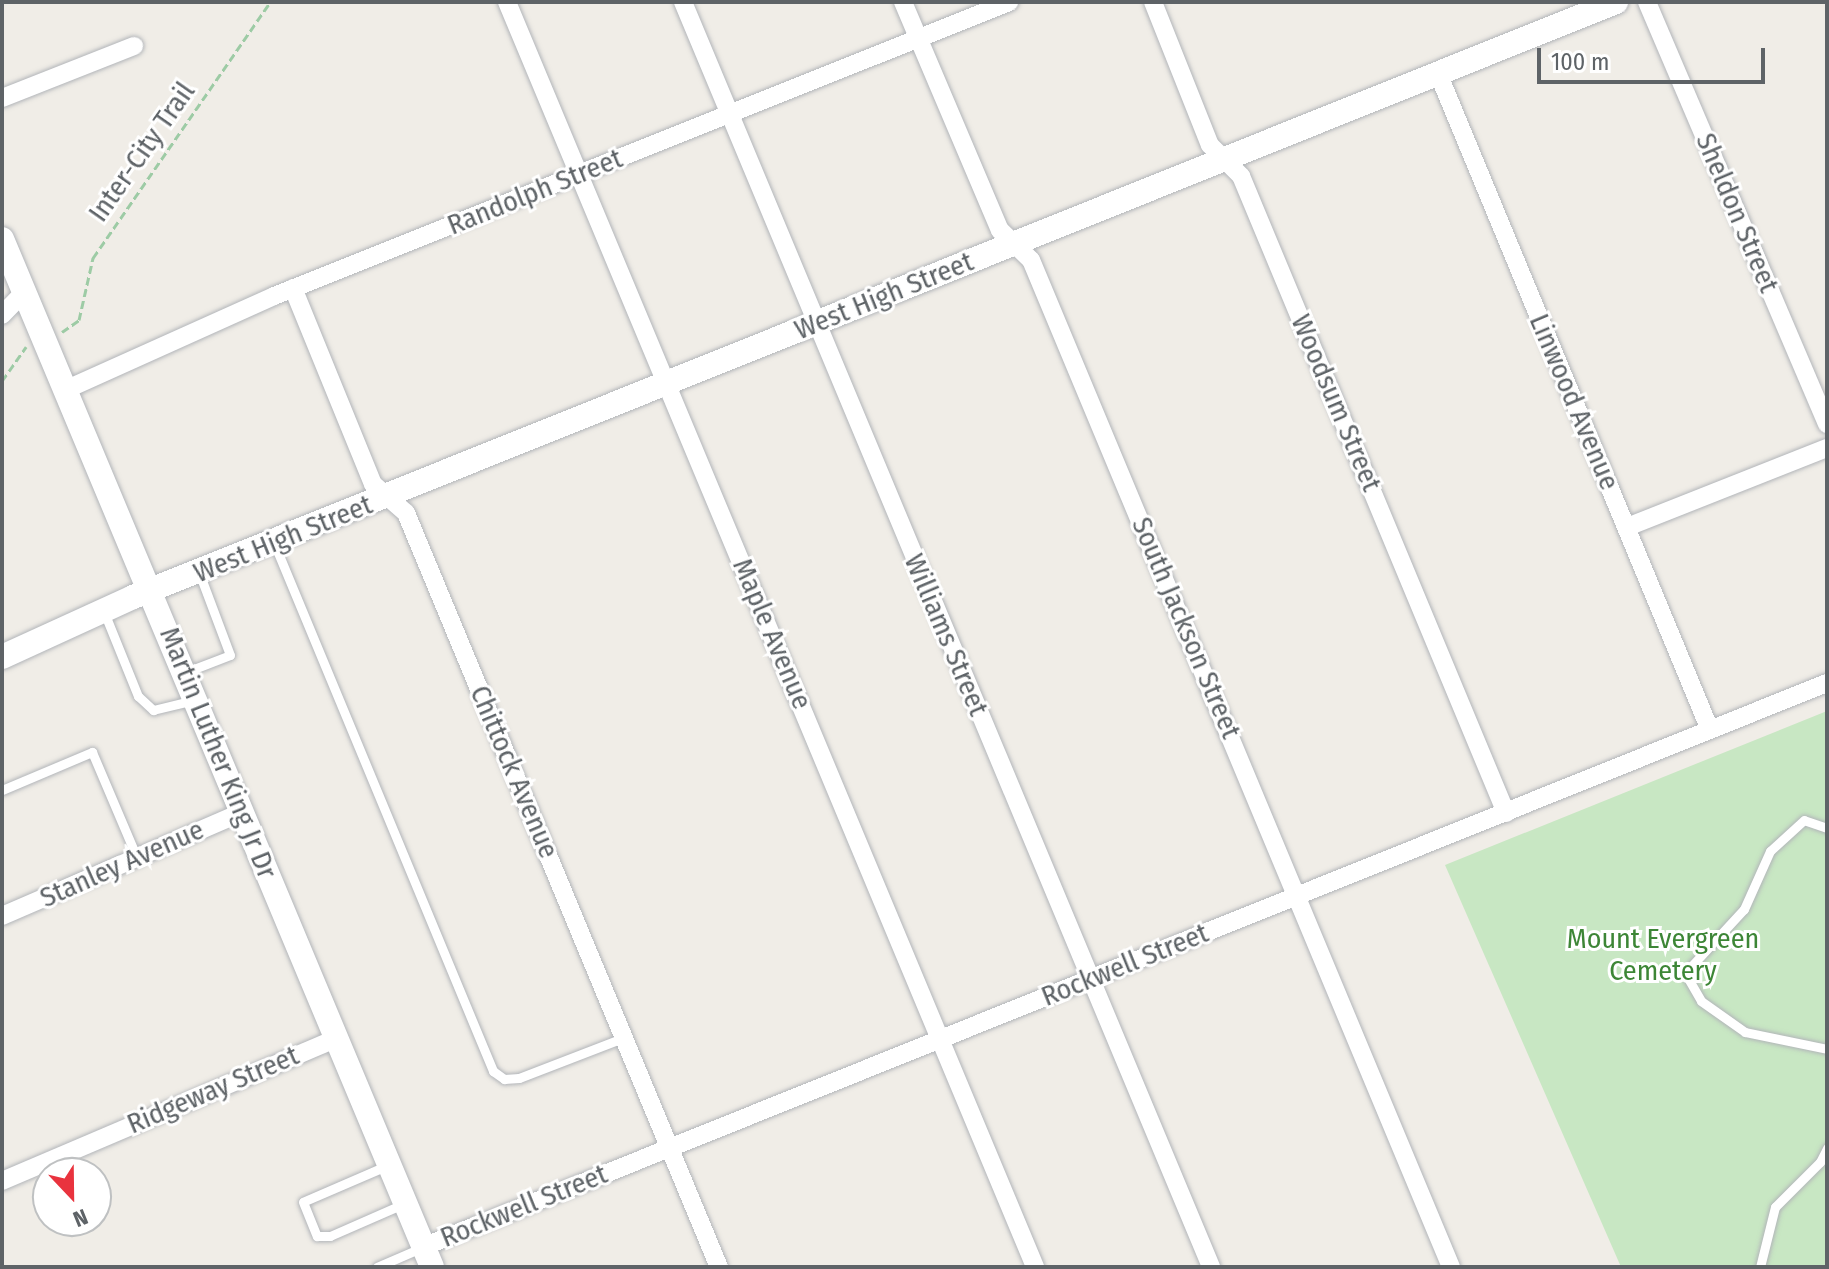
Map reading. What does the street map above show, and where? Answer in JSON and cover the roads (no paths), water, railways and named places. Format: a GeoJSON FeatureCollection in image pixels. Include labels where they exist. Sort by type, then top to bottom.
{"type":"FeatureCollection","features":[{"type":"Feature","properties":{"kind":"street","name":"Maple Avenue"},"geometry":{"type":"LineString","coordinates":[[507,2],[1035,1267]]}},
{"type":"Feature","properties":{"kind":"street","name":"Williams Street"},"geometry":{"type":"LineString","coordinates":[[683,2],[1211,1267]]}},
{"type":"Feature","properties":{"kind":"street","name":"South Jackson Street"},"geometry":{"type":"LineString","coordinates":[[903,2],[1000,230],[1031,260],[1451,1267]]}},
{"type":"Feature","properties":{"kind":"street","name":"Randolph Street"},"geometry":{"type":"LineString","coordinates":[[65,390],[293,288],[1009,2]]}},
{"type":"Feature","properties":{"kind":"street","name":"Woodsum Street"},"geometry":{"type":"LineString","coordinates":[[1153,2],[1210,145],[1241,176],[1506,813]]}},
{"type":"Feature","properties":{"kind":"street","name":"Sheldon Street"},"geometry":{"type":"LineString","coordinates":[[1647,2],[1827,424]]}},
{"type":"Feature","properties":{"kind":"street","name":"West High Street"},"geometry":{"type":"LineString","coordinates":[[2,657],[104,610],[200,575],[390,495],[1605,4]]}},
{"type":"Feature","properties":{"kind":"street"},"geometry":{"type":"LineString","coordinates":[[2,98],[134,46]]}},
{"type":"Feature","properties":{"kind":"street","name":"Linwood Avenue"},"geometry":{"type":"LineString","coordinates":[[1438,73],[1710,730]]}},
{"type":"Feature","properties":{"kind":"street","name":"Martin Luther King Jr Dr"},"geometry":{"type":"LineString","coordinates":[[2,239],[14,279],[152,591],[428,1257]]}},
{"type":"Feature","properties":{"kind":"street"},"geometry":{"type":"LineString","coordinates":[[2,315],[14,279]]}},
{"type":"Feature","properties":{"kind":"street","name":"Chittock Avenue"},"geometry":{"type":"LineString","coordinates":[[293,288],[373,484],[390,495],[406,513],[719,1267]]}},
{"type":"Feature","properties":{"kind":"street"},"geometry":{"type":"LineString","coordinates":[[1627,527],[1827,448]]}},
{"type":"Feature","properties":{"kind":"street","name":"Rockwell Street"},"geometry":{"type":"LineString","coordinates":[[428,1257],[669,1146],[1827,683]]}},
{"type":"Feature","properties":{"kind":"street","name":"Stanley Avenue"},"geometry":{"type":"LineString","coordinates":[[2,916],[242,812]]}},
{"type":"Feature","properties":{"kind":"street","name":"Ridgeway Street"},"geometry":{"type":"LineString","coordinates":[[2,1181],[337,1038]]}},
{"type":"Feature","properties":{"kind":"lane"},"geometry":{"type":"LineString","coordinates":[[274,543],[493,1071],[504,1079],[519,1078],[625,1037]]}},
{"type":"Feature","properties":{"kind":"lane"},"geometry":{"type":"LineString","coordinates":[[186,672],[230,655],[200,575]]}},
{"type":"Feature","properties":{"kind":"lane"},"geometry":{"type":"LineString","coordinates":[[104,610],[138,696],[153,710],[197,699]]}},
{"type":"Feature","properties":{"kind":"lane"},"geometry":{"type":"LineString","coordinates":[[2,790],[92,752],[137,858]]}},
{"type":"Feature","properties":{"kind":"lane"},"geometry":{"type":"LineString","coordinates":[[1827,828],[1804,820],[1770,851],[1744,909],[1685,973],[1701,1001],[1745,1032],[1827,1049]]}},
{"type":"Feature","properties":{"kind":"lane"},"geometry":{"type":"LineString","coordinates":[[1760,1267],[1775,1207],[1820,1162],[1827,1148]]}},
{"type":"Feature","properties":{"kind":"lane"},"geometry":{"type":"LineString","coordinates":[[389,1165],[303,1202],[317,1236],[330,1236],[405,1203]]}},
{"type":"Feature","properties":{"kind":"lane"},"geometry":{"type":"LineString","coordinates":[[377,1267],[428,1257]]}},
{"type":"Feature","properties":{"kind":"park label","name":"Mount Evergreen Cemetery"},"geometry":{"type":"Point","coordinates":[1663,955]}}]}
